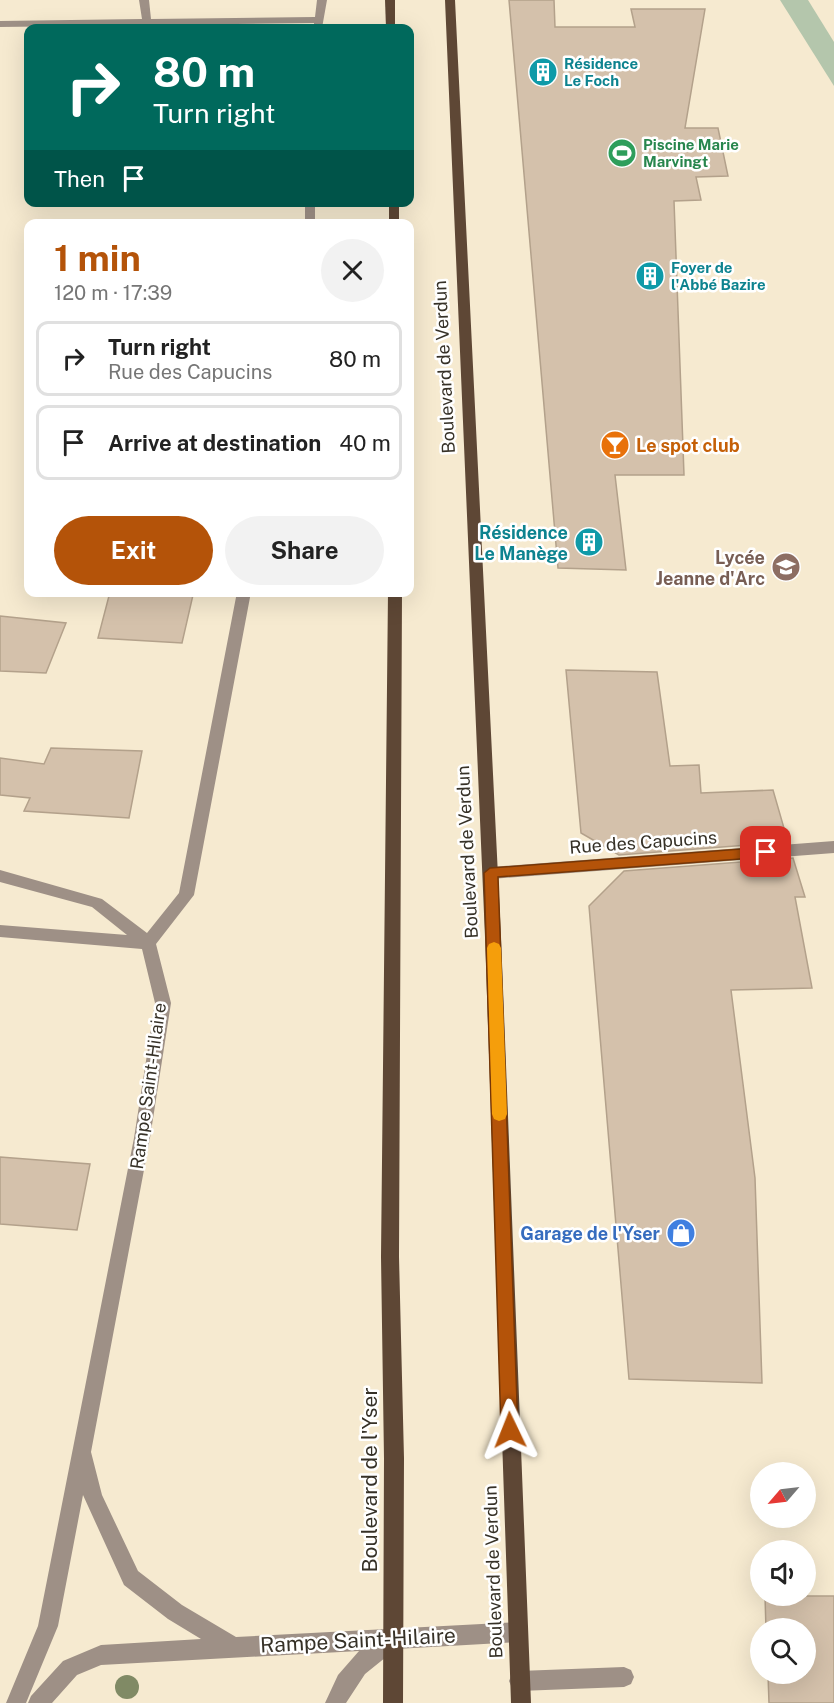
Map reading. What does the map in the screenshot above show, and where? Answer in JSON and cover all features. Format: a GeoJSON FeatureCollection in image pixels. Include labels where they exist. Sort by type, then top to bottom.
{"type":"FeatureCollection","features":[{"type":"Feature","properties":{"kind":"main road"},"geometry":{"type":"LineString","coordinates":[[390,0],[391,24]]}},
{"type":"Feature","properties":{"kind":"main road","name":"Boulevard de Verdun"},"geometry":{"type":"LineString","coordinates":[[450,0],[490,873],[521,1703]]}},
{"type":"Feature","properties":{"kind":"main road","name":"Boulevard de l'Yser"},"geometry":{"type":"LineString","coordinates":[[393,1703],[394,1448],[390,1257],[395,597]]}},
{"type":"Feature","properties":{"kind":"street"},"geometry":{"type":"LineString","coordinates":[[144,0],[147,22]]}},
{"type":"Feature","properties":{"kind":"street"},"geometry":{"type":"LineString","coordinates":[[0,24],[147,22],[318,24],[322,0]]}},
{"type":"Feature","properties":{"kind":"street"},"geometry":{"type":"LineString","coordinates":[[148,943],[186,895],[243,597]]}},
{"type":"Feature","properties":{"kind":"street","name":"Rue des Capucins"},"geometry":{"type":"LineString","coordinates":[[490,873],[834,847]]}},
{"type":"Feature","properties":{"kind":"street"},"geometry":{"type":"LineString","coordinates":[[0,876],[96,903],[148,943]]}},
{"type":"Feature","properties":{"kind":"street"},"geometry":{"type":"LineString","coordinates":[[0,931],[148,943]]}},
{"type":"Feature","properties":{"kind":"street","name":"Rampe Saint-Hilaire"},"geometry":{"type":"LineString","coordinates":[[16,1703],[48,1626],[142,1138],[163,1003],[148,943]]}},
{"type":"Feature","properties":{"kind":"street","name":"Rampe Saint-Hilaire"},"geometry":{"type":"LineString","coordinates":[[82,1451],[93,1496],[131,1578],[175,1612],[233,1647]]}},
{"type":"Feature","properties":{"kind":"street","name":"Rampe Saint-Hilaire"},"geometry":{"type":"LineString","coordinates":[[38,1703],[70,1668],[101,1655],[518,1632]]}},
{"type":"Feature","properties":{"kind":"street"},"geometry":{"type":"LineString","coordinates":[[335,1703],[345,1680],[365,1657],[393,1639]]}},
{"type":"Feature","properties":{"kind":"street"},"geometry":{"type":"LineString","coordinates":[[519,1681],[624,1677]]}},
{"type":"Feature","properties":{"kind":"green space"},"geometry":{"type":"Polygon","coordinates":[[[780,0],[808,0],[834,42],[834,86],[780,0]]]}},
{"type":"Feature","properties":{"kind":"building"},"geometry":{"type":"Polygon","coordinates":[[[509,0],[554,0],[555,27],[635,27],[631,9],[705,9],[685,128],[718,128],[728,176],[696,177],[701,200],[674,201],[684,475],[615,475],[626,570],[558,568],[509,0]]]}},
{"type":"Feature","properties":{"kind":"building"},"geometry":{"type":"Polygon","coordinates":[[[109,597],[193,597],[182,643],[98,638],[109,597]]]}},
{"type":"Feature","properties":{"kind":"building"},"geometry":{"type":"Polygon","coordinates":[[[0,616],[66,623],[46,673],[0,671],[0,616]]]}},
{"type":"Feature","properties":{"kind":"building"},"geometry":{"type":"Polygon","coordinates":[[[566,670],[657,672],[670,766],[699,765],[701,793],[773,790],[788,842],[619,855],[581,833],[566,670]]]}},
{"type":"Feature","properties":{"kind":"building"},"geometry":{"type":"Polygon","coordinates":[[[51,748],[142,751],[129,818],[24,811],[30,798],[0,795],[0,758],[44,764],[51,748]]]}},
{"type":"Feature","properties":{"kind":"building"},"geometry":{"type":"Polygon","coordinates":[[[793,858],[805,897],[795,897],[812,988],[731,990],[755,1178],[762,1383],[629,1379],[589,906],[624,871],[793,858]]]}},
{"type":"Feature","properties":{"kind":"building"},"geometry":{"type":"Polygon","coordinates":[[[0,1157],[90,1164],[77,1230],[0,1224],[0,1157]]]}},
{"type":"Feature","properties":{"kind":"building"},"geometry":{"type":"Polygon","coordinates":[[[816,1596],[834,1596],[834,1703],[769,1703],[768,1684],[816,1684],[816,1618],[766,1618],[765,1606],[816,1606],[816,1596]]]}},
{"type":"Feature","properties":{"kind":"slow traffic"},"geometry":{"type":"LineString","coordinates":[[494,948],[499,1114]]}},
{"type":"Feature","properties":{"kind":"place","name":"Résidence Le Foch"},"geometry":{"type":"Point","coordinates":[543,72]}},
{"type":"Feature","properties":{"kind":"place","name":"Piscine Marie Marvingt"},"geometry":{"type":"Point","coordinates":[622,153]}},
{"type":"Feature","properties":{"kind":"place","name":"Foyer de l'Abbé Bazire"},"geometry":{"type":"Point","coordinates":[650,276]}},
{"type":"Feature","properties":{"kind":"place","name":"Le spot club"},"geometry":{"type":"Point","coordinates":[615,445]}},
{"type":"Feature","properties":{"kind":"place","name":"Résidence Le Manège"},"geometry":{"type":"Point","coordinates":[589,542]}},
{"type":"Feature","properties":{"kind":"place","name":"Lycée Jeanne d'Arc"},"geometry":{"type":"Point","coordinates":[786,567]}},
{"type":"Feature","properties":{"kind":"place","name":"Garage de l'Yser"},"geometry":{"type":"Point","coordinates":[681,1233]}},
{"type":"Feature","properties":{"kind":"route"},"geometry":{"type":"LineString","coordinates":[[510,1430],[490,873],[766,852]]}}]}
